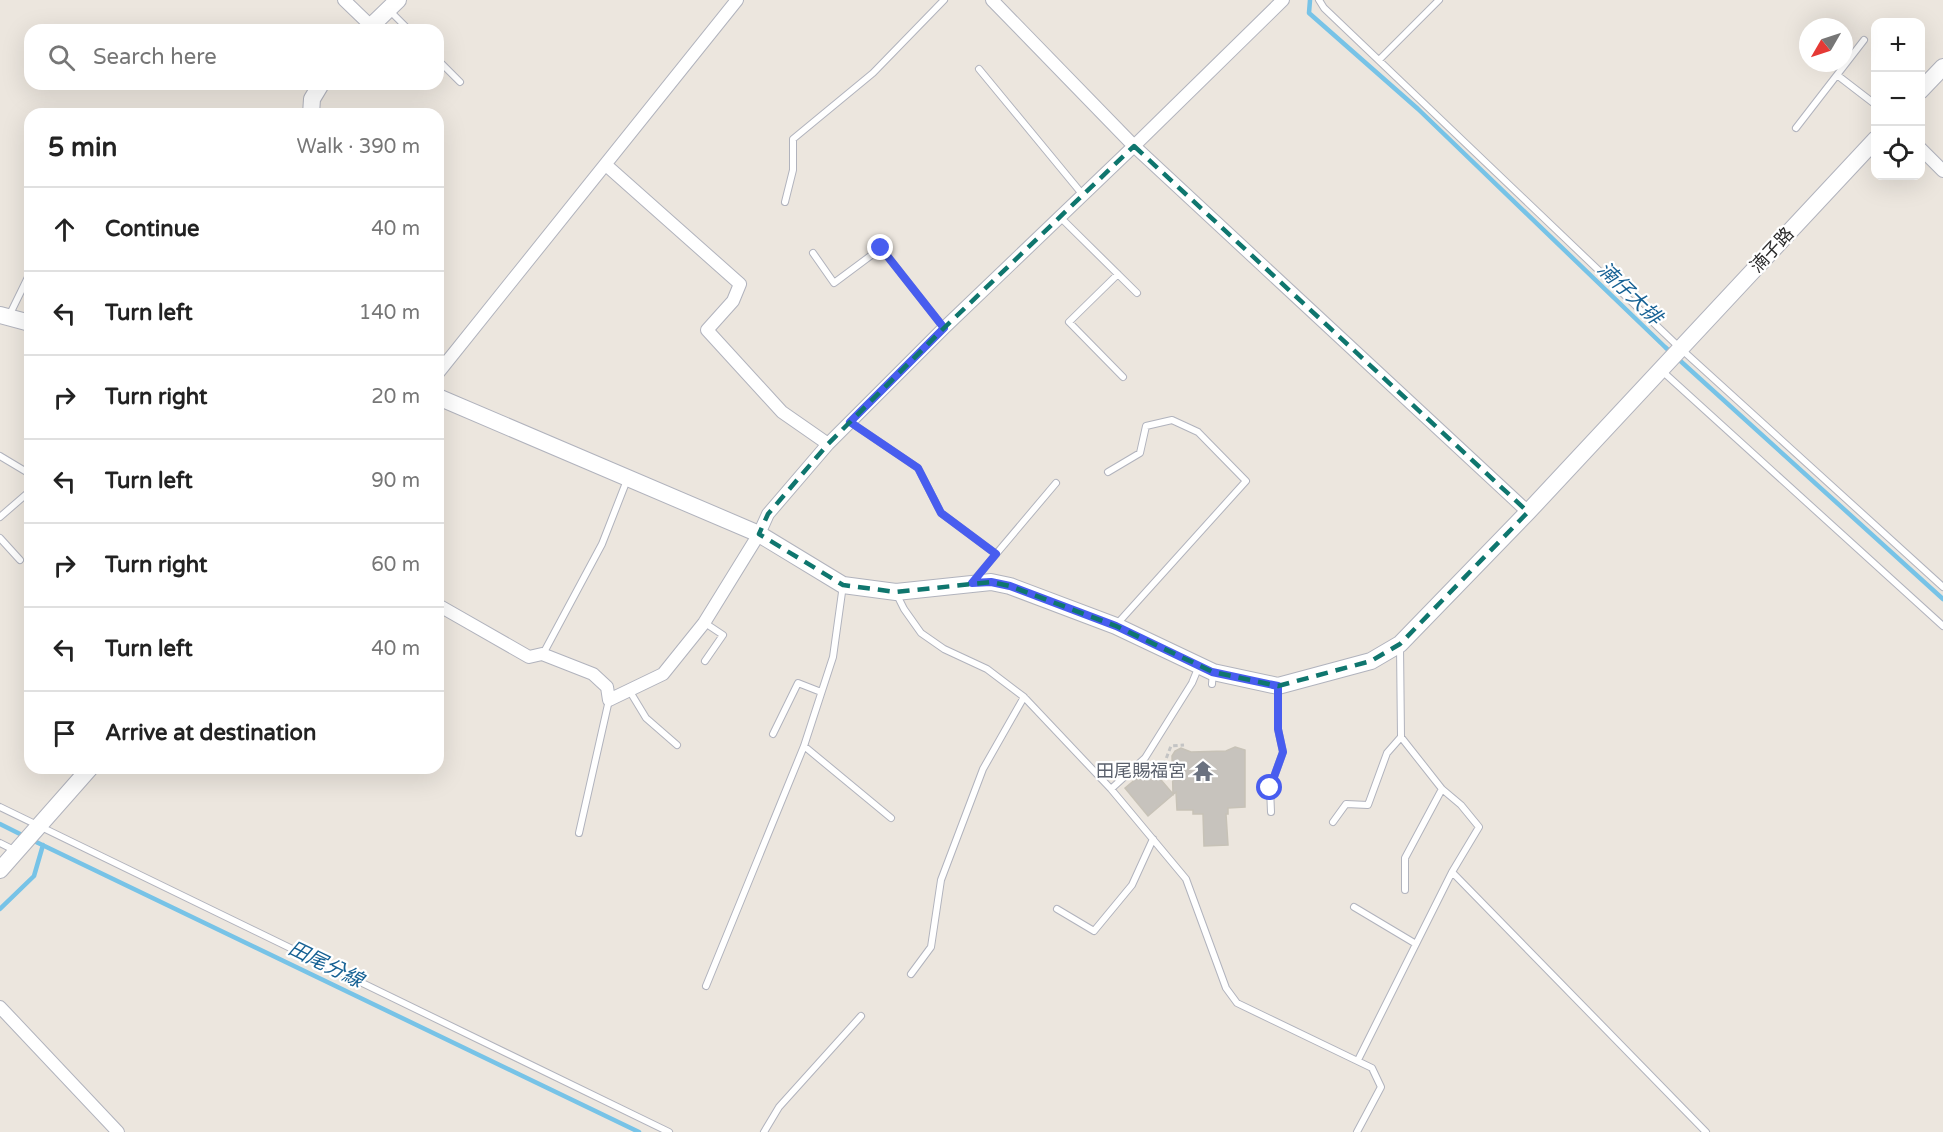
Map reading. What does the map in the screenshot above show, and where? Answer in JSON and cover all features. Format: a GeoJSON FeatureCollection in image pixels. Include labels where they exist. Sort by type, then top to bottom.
{"type":"FeatureCollection","features":[{"type":"Feature","properties":{"kind":"street"},"geometry":{"type":"LineString","coordinates":[[344,0],[365,24]]}},
{"type":"Feature","properties":{"kind":"street"},"geometry":{"type":"LineString","coordinates":[[444,366],[737,0]]}},
{"type":"Feature","properties":{"kind":"street"},"geometry":{"type":"LineString","coordinates":[[992,0],[1134,146],[1528,512]]}},
{"type":"Feature","properties":{"kind":"street"},"geometry":{"type":"LineString","coordinates":[[444,608],[529,657],[542,654],[593,674],[607,687],[609,700],[663,674],[704,622],[759,534],[768,514],[828,444],[944,328],[1283,0]]}},
{"type":"Feature","properties":{"kind":"street"},"geometry":{"type":"LineString","coordinates":[[373,24],[393,5]]}},
{"type":"Feature","properties":{"kind":"street"},"geometry":{"type":"LineString","coordinates":[[1925,86],[1943,67]]}},
{"type":"Feature","properties":{"kind":"street"},"geometry":{"type":"LineString","coordinates":[[311,108],[312,99],[317,90]]}},
{"type":"Feature","properties":{"kind":"street","name":"湳子路"},"geometry":{"type":"LineString","coordinates":[[1278,686],[1371,661],[1400,644],[1528,512],[1871,143]]}},
{"type":"Feature","properties":{"kind":"street"},"geometry":{"type":"LineString","coordinates":[[1925,153],[1943,171]]}},
{"type":"Feature","properties":{"kind":"street"},"geometry":{"type":"LineString","coordinates":[[606,165],[740,284],[733,301],[707,330],[782,412],[828,444]]}},
{"type":"Feature","properties":{"kind":"street"},"geometry":{"type":"LineString","coordinates":[[4,316],[24,321]]}},
{"type":"Feature","properties":{"kind":"street"},"geometry":{"type":"LineString","coordinates":[[444,400],[759,534],[843,585],[896,592],[972,583],[991,582],[1010,586],[1116,626],[1208,674],[1278,686]]}},
{"type":"Feature","properties":{"kind":"street"},"geometry":{"type":"LineString","coordinates":[[0,870],[85,774]]}},
{"type":"Feature","properties":{"kind":"street"},"geometry":{"type":"LineString","coordinates":[[0,1007],[118,1132]]}},
{"type":"Feature","properties":{"kind":"lane"},"geometry":{"type":"LineString","coordinates":[[785,202],[793,170],[793,139],[873,73],[944,0]]}},
{"type":"Feature","properties":{"kind":"lane"},"geometry":{"type":"LineString","coordinates":[[1319,0],[1324,8],[1379,60],[1672,357],[1943,626]]}},
{"type":"Feature","properties":{"kind":"lane"},"geometry":{"type":"LineString","coordinates":[[1379,60],[1438,0]]}},
{"type":"Feature","properties":{"kind":"lane"},"geometry":{"type":"LineString","coordinates":[[393,5],[405,24]]}},
{"type":"Feature","properties":{"kind":"lane"},"geometry":{"type":"LineString","coordinates":[[1796,128],[1864,40]]}},
{"type":"Feature","properties":{"kind":"lane"},"geometry":{"type":"LineString","coordinates":[[444,66],[460,82]]}},
{"type":"Feature","properties":{"kind":"lane"},"geometry":{"type":"LineString","coordinates":[[979,69],[1083,195]]}},
{"type":"Feature","properties":{"kind":"lane"},"geometry":{"type":"LineString","coordinates":[[1837,75],[1871,102]]}},
{"type":"Feature","properties":{"kind":"lane"},"geometry":{"type":"LineString","coordinates":[[1060,217],[1137,293]]}},
{"type":"Feature","properties":{"kind":"lane"},"geometry":{"type":"LineString","coordinates":[[813,252],[834,283],[881,248],[944,328]]}},
{"type":"Feature","properties":{"kind":"lane"},"geometry":{"type":"LineString","coordinates":[[1118,274],[1069,322],[1123,376]]}},
{"type":"Feature","properties":{"kind":"lane"},"geometry":{"type":"LineString","coordinates":[[4,316],[24,283]]}},
{"type":"Feature","properties":{"kind":"lane"},"geometry":{"type":"LineString","coordinates":[[1672,357],[1943,587]]}},
{"type":"Feature","properties":{"kind":"lane"},"geometry":{"type":"LineString","coordinates":[[1108,472],[1140,453],[1146,426],[1172,420],[1197,432],[1246,482],[1116,626]]}},
{"type":"Feature","properties":{"kind":"lane"},"geometry":{"type":"LineString","coordinates":[[850,422],[918,468],[941,513],[996,554]]}},
{"type":"Feature","properties":{"kind":"lane"},"geometry":{"type":"LineString","coordinates":[[0,456],[24,470]]}},
{"type":"Feature","properties":{"kind":"lane"},"geometry":{"type":"LineString","coordinates":[[542,654],[602,544],[627,478]]}},
{"type":"Feature","properties":{"kind":"lane"},"geometry":{"type":"LineString","coordinates":[[972,583],[1056,483]]}},
{"type":"Feature","properties":{"kind":"lane"},"geometry":{"type":"LineString","coordinates":[[0,517],[24,496]]}},
{"type":"Feature","properties":{"kind":"lane"},"geometry":{"type":"LineString","coordinates":[[0,538],[20,560]]}},
{"type":"Feature","properties":{"kind":"lane"},"geometry":{"type":"LineString","coordinates":[[706,986],[804,746],[833,657],[843,585]]}},
{"type":"Feature","properties":{"kind":"lane"},"geometry":{"type":"LineString","coordinates":[[896,592],[904,609],[921,633],[944,650],[987,669],[1024,697],[1111,789],[1153,839],[1186,879],[1226,988],[1237,1003],[1372,1068],[1381,1088],[1357,1132]]}},
{"type":"Feature","properties":{"kind":"lane"},"geometry":{"type":"LineString","coordinates":[[704,622],[723,635],[705,661]]}},
{"type":"Feature","properties":{"kind":"lane"},"geometry":{"type":"LineString","coordinates":[[1358,1060],[1452,872],[1479,827],[1461,805],[1442,789],[1401,737],[1400,644]]}},
{"type":"Feature","properties":{"kind":"lane"},"geometry":{"type":"LineString","coordinates":[[1111,789],[1145,758],[1192,683],[1208,674]]}},
{"type":"Feature","properties":{"kind":"lane"},"geometry":{"type":"LineString","coordinates":[[773,734],[798,683],[821,692]]}},
{"type":"Feature","properties":{"kind":"lane"},"geometry":{"type":"LineString","coordinates":[[1271,812],[1270,788],[1283,752],[1278,729],[1278,686]]}},
{"type":"Feature","properties":{"kind":"lane"},"geometry":{"type":"LineString","coordinates":[[629,690],[646,718],[677,745]]}},
{"type":"Feature","properties":{"kind":"lane"},"geometry":{"type":"LineString","coordinates":[[911,974],[931,947],[941,880],[983,769],[1024,697]]}},
{"type":"Feature","properties":{"kind":"lane"},"geometry":{"type":"LineString","coordinates":[[579,833],[609,700]]}},
{"type":"Feature","properties":{"kind":"lane"},"geometry":{"type":"LineString","coordinates":[[1333,822],[1346,804],[1368,805],[1387,753],[1401,737]]}},
{"type":"Feature","properties":{"kind":"lane"},"geometry":{"type":"LineString","coordinates":[[804,746],[891,818]]}},
{"type":"Feature","properties":{"kind":"lane"},"geometry":{"type":"LineString","coordinates":[[1405,890],[1405,858],[1442,789]]}},
{"type":"Feature","properties":{"kind":"lane"},"geometry":{"type":"LineString","coordinates":[[0,807],[669,1132]]}},
{"type":"Feature","properties":{"kind":"lane"},"geometry":{"type":"LineString","coordinates":[[1057,909],[1094,931],[1132,885],[1153,839]]}},
{"type":"Feature","properties":{"kind":"lane"},"geometry":{"type":"LineString","coordinates":[[0,843],[17,852]]}},
{"type":"Feature","properties":{"kind":"lane"},"geometry":{"type":"LineString","coordinates":[[1452,872],[1706,1132]]}},
{"type":"Feature","properties":{"kind":"lane"},"geometry":{"type":"LineString","coordinates":[[1354,907],[1416,944]]}},
{"type":"Feature","properties":{"kind":"lane"},"geometry":{"type":"LineString","coordinates":[[764,1132],[779,1107],[861,1016]]}},
{"type":"Feature","properties":{"kind":"path"},"geometry":{"type":"LineString","coordinates":[[1161,772],[1171,746],[1184,745]]}},
{"type":"Feature","properties":{"kind":"highlighted area"},"geometry":{"type":"Polygon","coordinates":[[[1134,146],[1528,512],[1400,644],[1371,661],[1278,686],[1213,672],[1116,626],[1010,586],[991,582],[896,592],[843,585],[759,534],[768,514],[828,444],[944,328],[1134,146]]]}},
{"type":"Feature","properties":{"kind":"building"},"geometry":{"type":"Polygon","coordinates":[[[1235,747],[1245,750],[1245,807],[1228,808],[1228,814],[1226,814],[1228,845],[1204,846],[1203,814],[1193,814],[1193,810],[1177,810],[1176,792],[1148,816],[1125,788],[1150,767],[1173,794],[1172,756],[1175,751],[1181,748],[1191,752],[1226,751],[1235,747]]]}},
{"type":"Feature","properties":{"kind":"waterway","name":"湳仔大排"},"geometry":{"type":"LineString","coordinates":[[1310,0],[1309,13],[1418,109],[1665,347],[1943,599]]}},
{"type":"Feature","properties":{"kind":"waterway","name":"田尾分線"},"geometry":{"type":"LineString","coordinates":[[0,824],[24,836]]}},
{"type":"Feature","properties":{"kind":"waterway","name":"田尾分線"},"geometry":{"type":"LineString","coordinates":[[32,840],[639,1132]]}},
{"type":"Feature","properties":{"kind":"waterway"},"geometry":{"type":"LineString","coordinates":[[0,909],[34,876],[43,845]]}},
{"type":"Feature","properties":{"kind":"place","name":"田尾賜福宮"},"geometry":{"type":"Point","coordinates":[1203,771]}},
{"type":"Feature","properties":{"kind":"route"},"geometry":{"type":"LineString","coordinates":[[881,248],[944,328],[850,422],[918,468],[941,513],[996,554],[972,583],[991,582],[1010,586],[1116,626],[1212,672],[1278,686],[1278,729],[1283,752],[1270,788]]}}]}
